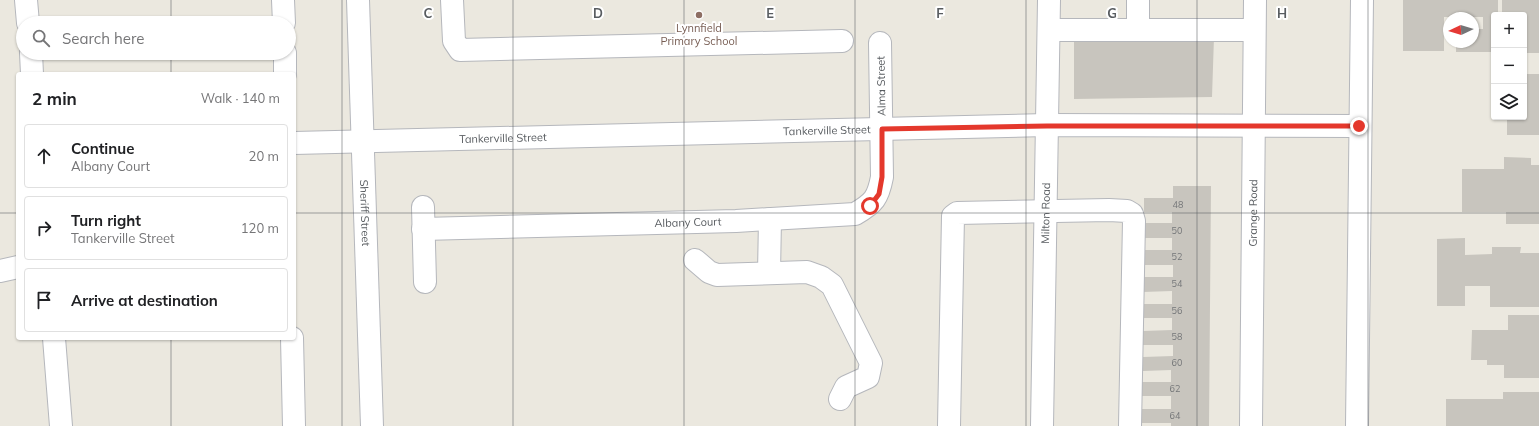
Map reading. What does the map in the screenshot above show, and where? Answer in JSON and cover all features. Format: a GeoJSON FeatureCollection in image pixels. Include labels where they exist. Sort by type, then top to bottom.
{"type":"FeatureCollection","features":[{"type":"Feature","properties":{"kind":"street"},"geometry":{"type":"LineString","coordinates":[[26,0],[27,16]]}},
{"type":"Feature","properties":{"kind":"street"},"geometry":{"type":"LineString","coordinates":[[283,0],[284,16]]}},
{"type":"Feature","properties":{"kind":"street","name":"Sheriff Street"},"geometry":{"type":"LineString","coordinates":[[358,0],[372,426]]}},
{"type":"Feature","properties":{"kind":"street"},"geometry":{"type":"LineString","coordinates":[[452,0],[454,41],[460,50],[842,41]]}},
{"type":"Feature","properties":{"kind":"street","name":"Milton Road"},"geometry":{"type":"LineString","coordinates":[[1042,426],[1049,0]]}},
{"type":"Feature","properties":{"kind":"street"},"geometry":{"type":"LineString","coordinates":[[1138,0],[1138,30]]}},
{"type":"Feature","properties":{"kind":"street","name":"Grange Road"},"geometry":{"type":"LineString","coordinates":[[1251,426],[1255,0]]}},
{"type":"Feature","properties":{"kind":"street"},"geometry":{"type":"LineString","coordinates":[[1357,426],[1359,126],[1362,0]]}},
{"type":"Feature","properties":{"kind":"street"},"geometry":{"type":"LineString","coordinates":[[1049,30],[1254,30]]}},
{"type":"Feature","properties":{"kind":"street","name":"Alma Street"},"geometry":{"type":"LineString","coordinates":[[880,43],[882,129]]}},
{"type":"Feature","properties":{"kind":"street"},"geometry":{"type":"LineString","coordinates":[[31,60],[32,72]]}},
{"type":"Feature","properties":{"kind":"street"},"geometry":{"type":"LineString","coordinates":[[285,60],[285,72]]}},
{"type":"Feature","properties":{"kind":"street","name":"Tankerville Street"},"geometry":{"type":"LineString","coordinates":[[296,143],[1047,126],[1359,126]]}},
{"type":"Feature","properties":{"kind":"street","name":"Albany Court"},"geometry":{"type":"LineString","coordinates":[[423,229],[770,219],[855,214],[870,206],[879,194],[882,177],[882,129]]}},
{"type":"Feature","properties":{"kind":"street"},"geometry":{"type":"LineString","coordinates":[[423,207],[425,282]]}},
{"type":"Feature","properties":{"kind":"street"},"geometry":{"type":"LineString","coordinates":[[949,426],[951,220],[953,216],[957,213],[1115,210],[1127,211],[1132,214],[1134,221],[1130,426]]}},
{"type":"Feature","properties":{"kind":"street"},"geometry":{"type":"LineString","coordinates":[[769,273],[770,219]]}},
{"type":"Feature","properties":{"kind":"street"},"geometry":{"type":"LineString","coordinates":[[695,260],[709,272],[717,275],[807,272],[821,277],[832,285],[871,364],[868,377],[846,387],[840,399]]}},
{"type":"Feature","properties":{"kind":"street"},"geometry":{"type":"LineString","coordinates":[[0,270],[16,268]]}},
{"type":"Feature","properties":{"kind":"street"},"geometry":{"type":"LineString","coordinates":[[54,340],[61,426]]}},
{"type":"Feature","properties":{"kind":"street"},"geometry":{"type":"LineString","coordinates":[[292,340],[294,426]]}},
{"type":"Feature","properties":{"kind":"building"},"geometry":{"type":"Polygon","coordinates":[[[1403,0],[1498,0],[1498,12],[1491,12],[1491,52],[1456,52],[1456,48],[1479,48],[1479,29],[1483,29],[1483,17],[1479,17],[1479,12],[1443,12],[1444,51],[1403,51],[1403,0]]]}},
{"type":"Feature","properties":{"kind":"building"},"geometry":{"type":"Polygon","coordinates":[[[1502,0],[1539,0],[1539,53],[1527,53],[1527,12],[1502,12],[1502,0]]]}},
{"type":"Feature","properties":{"kind":"building"},"geometry":{"type":"Polygon","coordinates":[[[1214,37],[1212,97],[1074,99],[1074,38],[1214,37]]]}},
{"type":"Feature","properties":{"kind":"building"},"geometry":{"type":"Polygon","coordinates":[[[1527,74],[1539,74],[1539,135],[1507,135],[1507,120],[1527,120],[1527,74]]]}},
{"type":"Feature","properties":{"kind":"building"},"geometry":{"type":"Polygon","coordinates":[[[1504,157],[1531,158],[1531,165],[1539,165],[1539,224],[1506,224],[1506,212],[1462,212],[1462,169],[1504,169],[1504,157]]]}},
{"type":"Feature","properties":{"kind":"building"},"geometry":{"type":"Polygon","coordinates":[[[1173,186],[1211,186],[1209,426],[1171,426],[1171,423],[1141,423],[1141,409],[1171,409],[1171,396],[1141,396],[1141,382],[1171,382],[1171,370],[1143,371],[1143,357],[1173,356],[1173,345],[1143,345],[1143,331],[1172,330],[1172,318],[1143,318],[1143,304],[1172,304],[1172,291],[1143,292],[1143,277],[1173,277],[1173,265],[1143,265],[1142,250],[1172,250],[1172,238],[1142,238],[1142,223],[1172,223],[1172,212],[1144,212],[1144,198],[1173,198],[1173,186]]]}},
{"type":"Feature","properties":{"kind":"building"},"geometry":{"type":"Polygon","coordinates":[[[1465,238],[1465,255],[1492,254],[1492,247],[1521,247],[1520,253],[1539,253],[1539,307],[1490,307],[1490,286],[1465,286],[1465,306],[1437,306],[1437,239],[1465,238]]]}},
{"type":"Feature","properties":{"kind":"building"},"geometry":{"type":"Polygon","coordinates":[[[1508,315],[1539,315],[1539,378],[1504,378],[1504,365],[1487,365],[1487,360],[1471,360],[1472,330],[1508,330],[1508,315]]]}},
{"type":"Feature","properties":{"kind":"building"},"geometry":{"type":"Polygon","coordinates":[[[1503,392],[1539,392],[1539,426],[1446,426],[1446,399],[1503,399],[1503,392]]]}},
{"type":"Feature","properties":{"kind":"place","name":"Lynnfield Primary School"},"geometry":{"type":"Point","coordinates":[699,15]}},
{"type":"Feature","properties":{"kind":"route"},"geometry":{"type":"LineString","coordinates":[[870,206],[879,194],[882,177],[882,129],[1047,126],[1359,126]]}}]}
